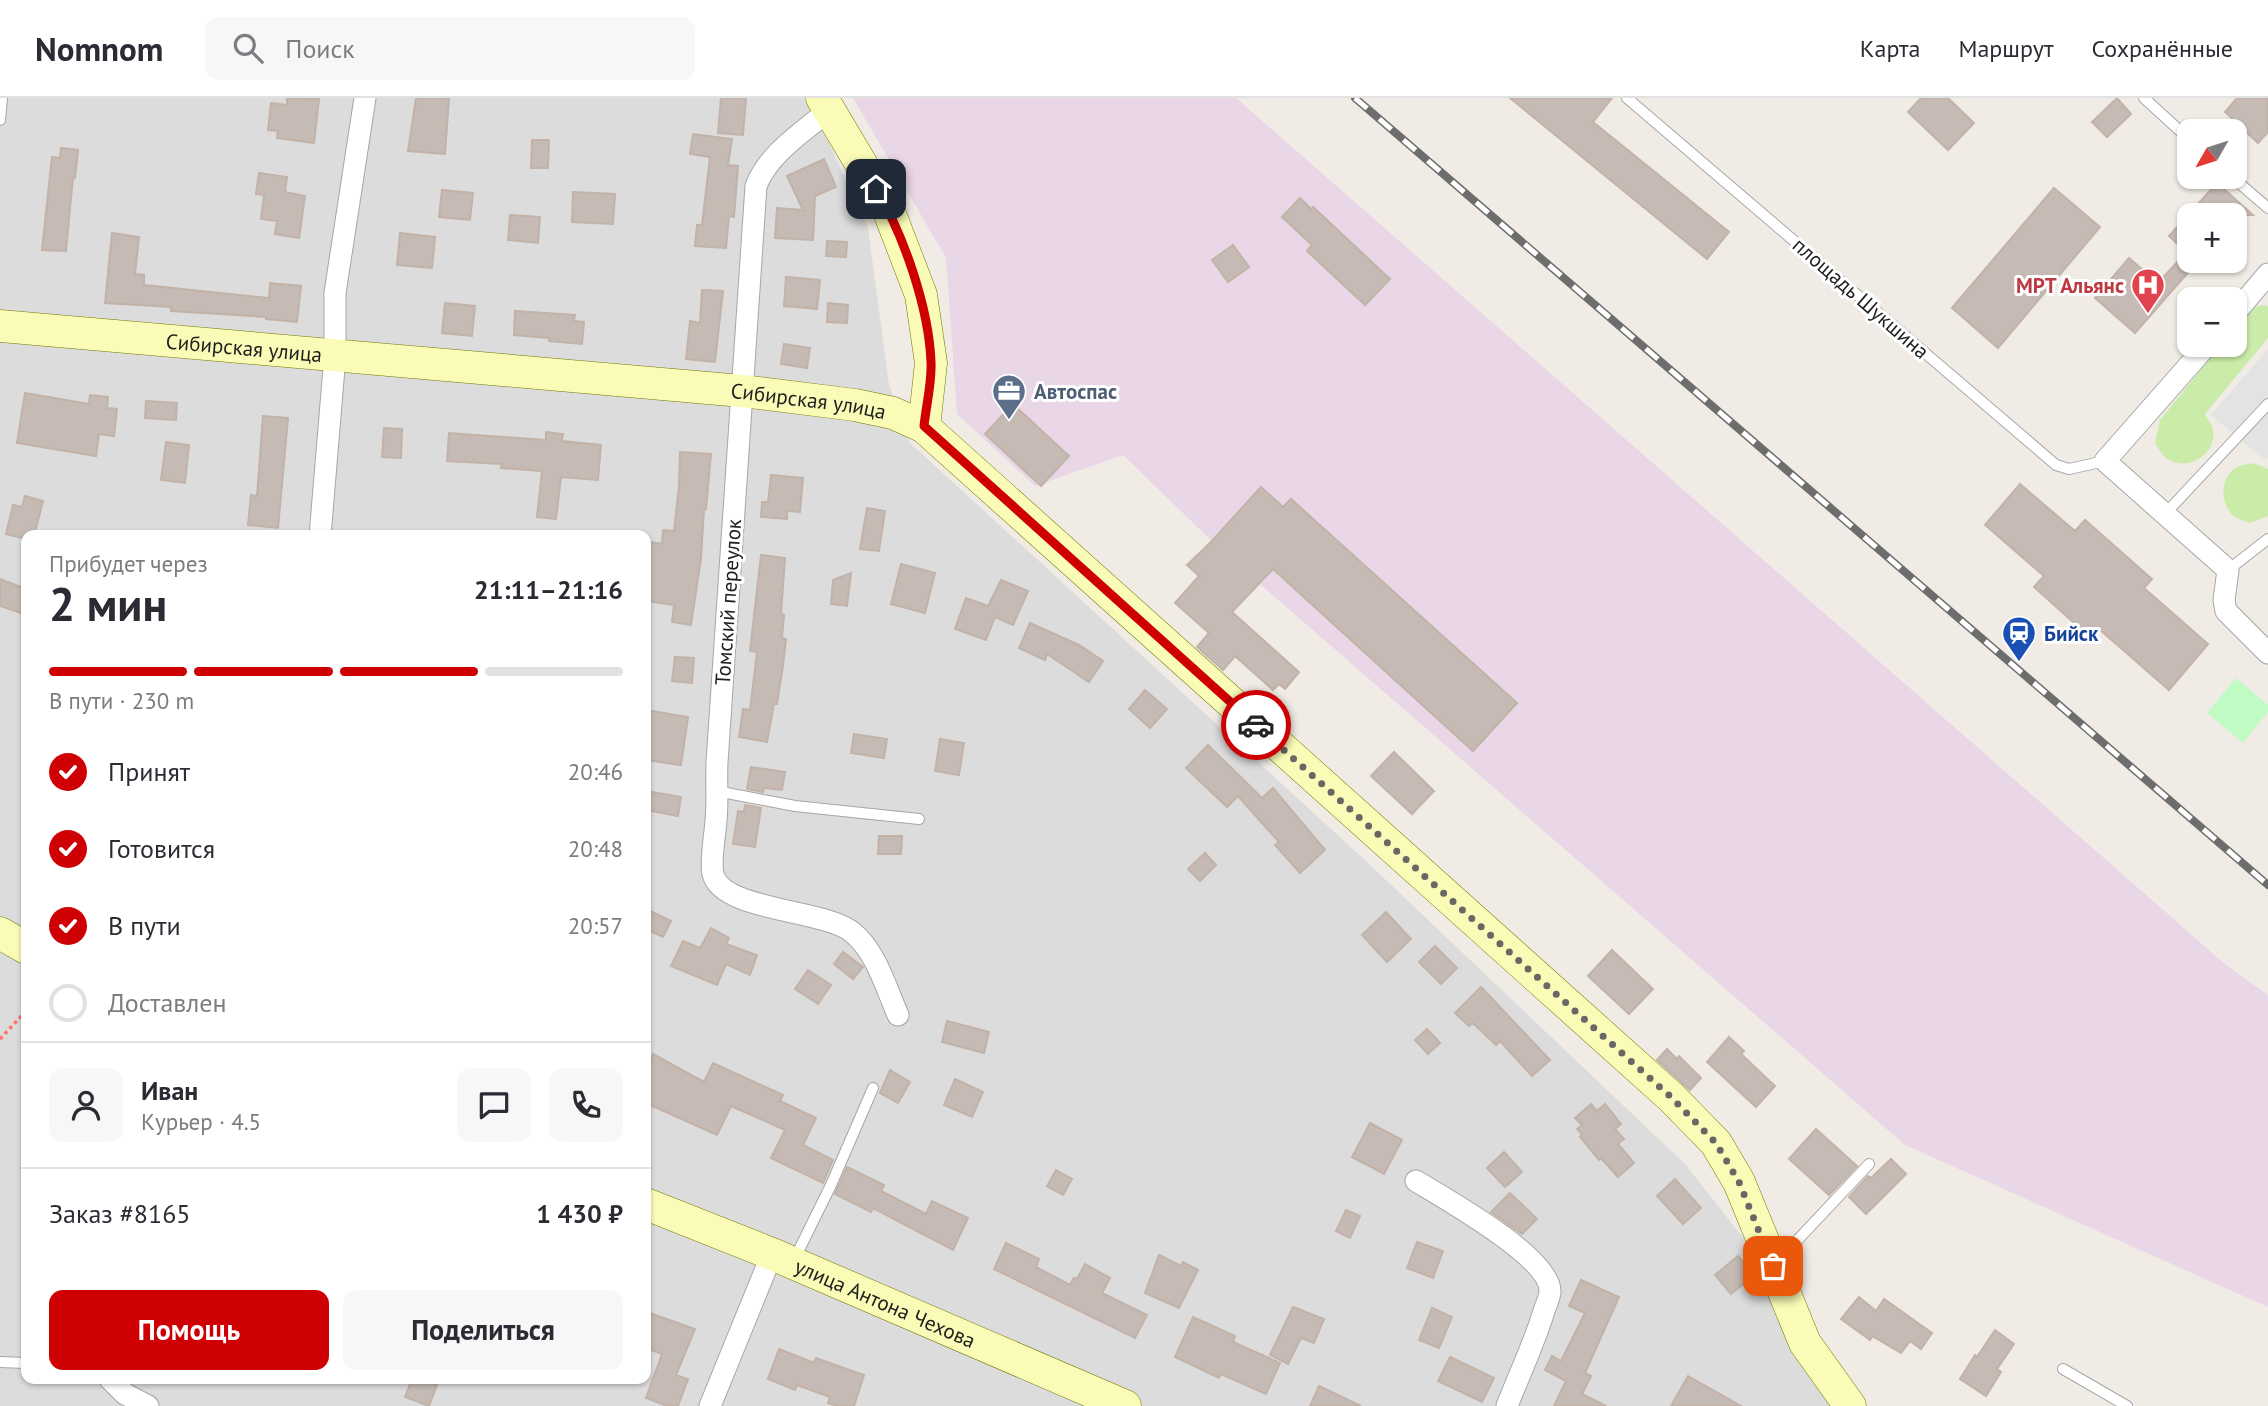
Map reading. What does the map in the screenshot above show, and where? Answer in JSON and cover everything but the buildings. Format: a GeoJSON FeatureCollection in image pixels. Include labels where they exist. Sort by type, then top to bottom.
{"type":"FeatureCollection","features":[{"type":"Feature","properties":{"kind":"street"},"geometry":{"type":"LineString","coordinates":[[320,530],[335,356],[335,293],[365,98]]}},
{"type":"Feature","properties":{"kind":"street"},"geometry":{"type":"LineString","coordinates":[[825,104],[888,209],[921,295],[931,363],[924,426]]}},
{"type":"Feature","properties":{"kind":"street","name":"Томский переулок"},"geometry":{"type":"LineString","coordinates":[[825,104],[762,170],[757,186],[712,872],[719,885],[735,896],[830,922],[851,932],[871,956],[898,1015]]}},
{"type":"Feature","properties":{"kind":"street"},"geometry":{"type":"LineString","coordinates":[[2247,301],[2266,282]]}},
{"type":"Feature","properties":{"kind":"street","name":"Сибирская улица"},"geometry":{"type":"LineString","coordinates":[[0,326],[742,391],[855,405],[893,414],[924,426],[1671,1097],[1716,1143],[1739,1182],[1805,1343],[1850,1406]]}},
{"type":"Feature","properties":{"kind":"street"},"geometry":{"type":"LineString","coordinates":[[2196,357],[2105,461],[2228,570],[2224,600],[2226,611],[2268,653]]}},
{"type":"Feature","properties":{"kind":"street"},"geometry":{"type":"LineString","coordinates":[[0,933],[21,945]]}},
{"type":"Feature","properties":{"kind":"street"},"geometry":{"type":"LineString","coordinates":[[1416,1181],[1503,1235],[1547,1281],[1550,1291],[1539,1327],[1507,1406]]}},
{"type":"Feature","properties":{"kind":"street","name":"улица Антона Чехова"},"geometry":{"type":"LineString","coordinates":[[651,1206],[783,1258],[1125,1406]]}},
{"type":"Feature","properties":{"kind":"street"},"geometry":{"type":"LineString","coordinates":[[710,1406],[783,1258]]}},
{"type":"Feature","properties":{"kind":"street"},"geometry":{"type":"LineString","coordinates":[[115,1384],[125,1394],[148,1406]]}},
{"type":"Feature","properties":{"kind":"lane"},"geometry":{"type":"LineString","coordinates":[[0,120],[2,98]]}},
{"type":"Feature","properties":{"kind":"lane","name":"площадь Шукшина"},"geometry":{"type":"LineString","coordinates":[[1627,98],[2056,464],[2069,469],[2105,461]]}},
{"type":"Feature","properties":{"kind":"lane"},"geometry":{"type":"LineString","coordinates":[[2144,98],[2177,128]]}},
{"type":"Feature","properties":{"kind":"lane"},"geometry":{"type":"LineString","coordinates":[[2246,189],[2268,208]]}},
{"type":"Feature","properties":{"kind":"lane"},"geometry":{"type":"LineString","coordinates":[[2165,514],[2268,404]]}},
{"type":"Feature","properties":{"kind":"lane"},"geometry":{"type":"LineString","coordinates":[[2228,570],[2268,539]]}},
{"type":"Feature","properties":{"kind":"lane"},"geometry":{"type":"LineString","coordinates":[[716,790],[794,806],[919,819]]}},
{"type":"Feature","properties":{"kind":"lane"},"geometry":{"type":"LineString","coordinates":[[783,1258],[831,1185],[873,1088]]}},
{"type":"Feature","properties":{"kind":"lane"},"geometry":{"type":"LineString","coordinates":[[1773,1266],[1869,1164]]}},
{"type":"Feature","properties":{"kind":"lane"},"geometry":{"type":"LineString","coordinates":[[0,1362],[21,1363]]}},
{"type":"Feature","properties":{"kind":"lane"},"geometry":{"type":"LineString","coordinates":[[2063,1369],[2127,1406]]}},
{"type":"Feature","properties":{"kind":"path"},"geometry":{"type":"LineString","coordinates":[[0,1039],[21,1016]]}},
{"type":"Feature","properties":{"kind":"shaded area"},"geometry":{"type":"Polygon","coordinates":[[[0,98],[804,98],[829,143],[868,228],[889,385],[909,442],[1366,861],[1685,1164],[1756,1254],[1834,1406],[0,1406],[0,98]]]}},
{"type":"Feature","properties":{"kind":"shaded area"},"geometry":{"type":"Polygon","coordinates":[[[853,98],[1236,98],[2226,965],[2268,995],[2268,1307],[1905,1145],[1223,552],[1123,455],[1035,486],[957,414],[946,258],[853,98]]]}},
{"type":"Feature","properties":{"kind":"shaded area"},"geometry":{"type":"Polygon","coordinates":[[[2268,349],[2268,457],[2265,460],[2211,415],[2268,349]]]}},
{"type":"Feature","properties":{"kind":"green space"},"geometry":{"type":"Polygon","coordinates":[[[2259,306],[2268,307],[2268,338],[2205,414],[2213,429],[2210,447],[2198,459],[2173,462],[2165,457],[2155,443],[2160,420],[2211,357],[2247,357],[2247,313],[2259,306]]]}},
{"type":"Feature","properties":{"kind":"green space"},"geometry":{"type":"Polygon","coordinates":[[[2253,463],[2268,469],[2268,516],[2250,523],[2229,511],[2224,490],[2231,471],[2253,463]]]}},
{"type":"Feature","properties":{"kind":"green space"},"geometry":{"type":"Polygon","coordinates":[[[2236,678],[2268,705],[2268,712],[2243,743],[2207,713],[2236,678]]]}},
{"type":"Feature","properties":{"kind":"railway"},"geometry":{"type":"LineString","coordinates":[[1355,98],[2268,885]]}},
{"type":"Feature","properties":{"kind":"way so far"},"geometry":{"type":"LineString","coordinates":[[1256,725],[1671,1097],[1716,1143],[1739,1182],[1773,1266]]}},
{"type":"Feature","properties":{"kind":"place","name":"МРТ Альянс"},"geometry":{"type":"Point","coordinates":[2148,315]}},
{"type":"Feature","properties":{"kind":"place","name":"Автоспас"},"geometry":{"type":"Point","coordinates":[1009,421]}},
{"type":"Feature","properties":{"kind":"place","name":"Бийск"},"geometry":{"type":"Point","coordinates":[2019,663]}},
{"type":"Feature","properties":{"kind":"route"},"geometry":{"type":"LineString","coordinates":[[876,189],[888,209],[921,295],[931,363],[924,426],[1256,725]]}}]}
